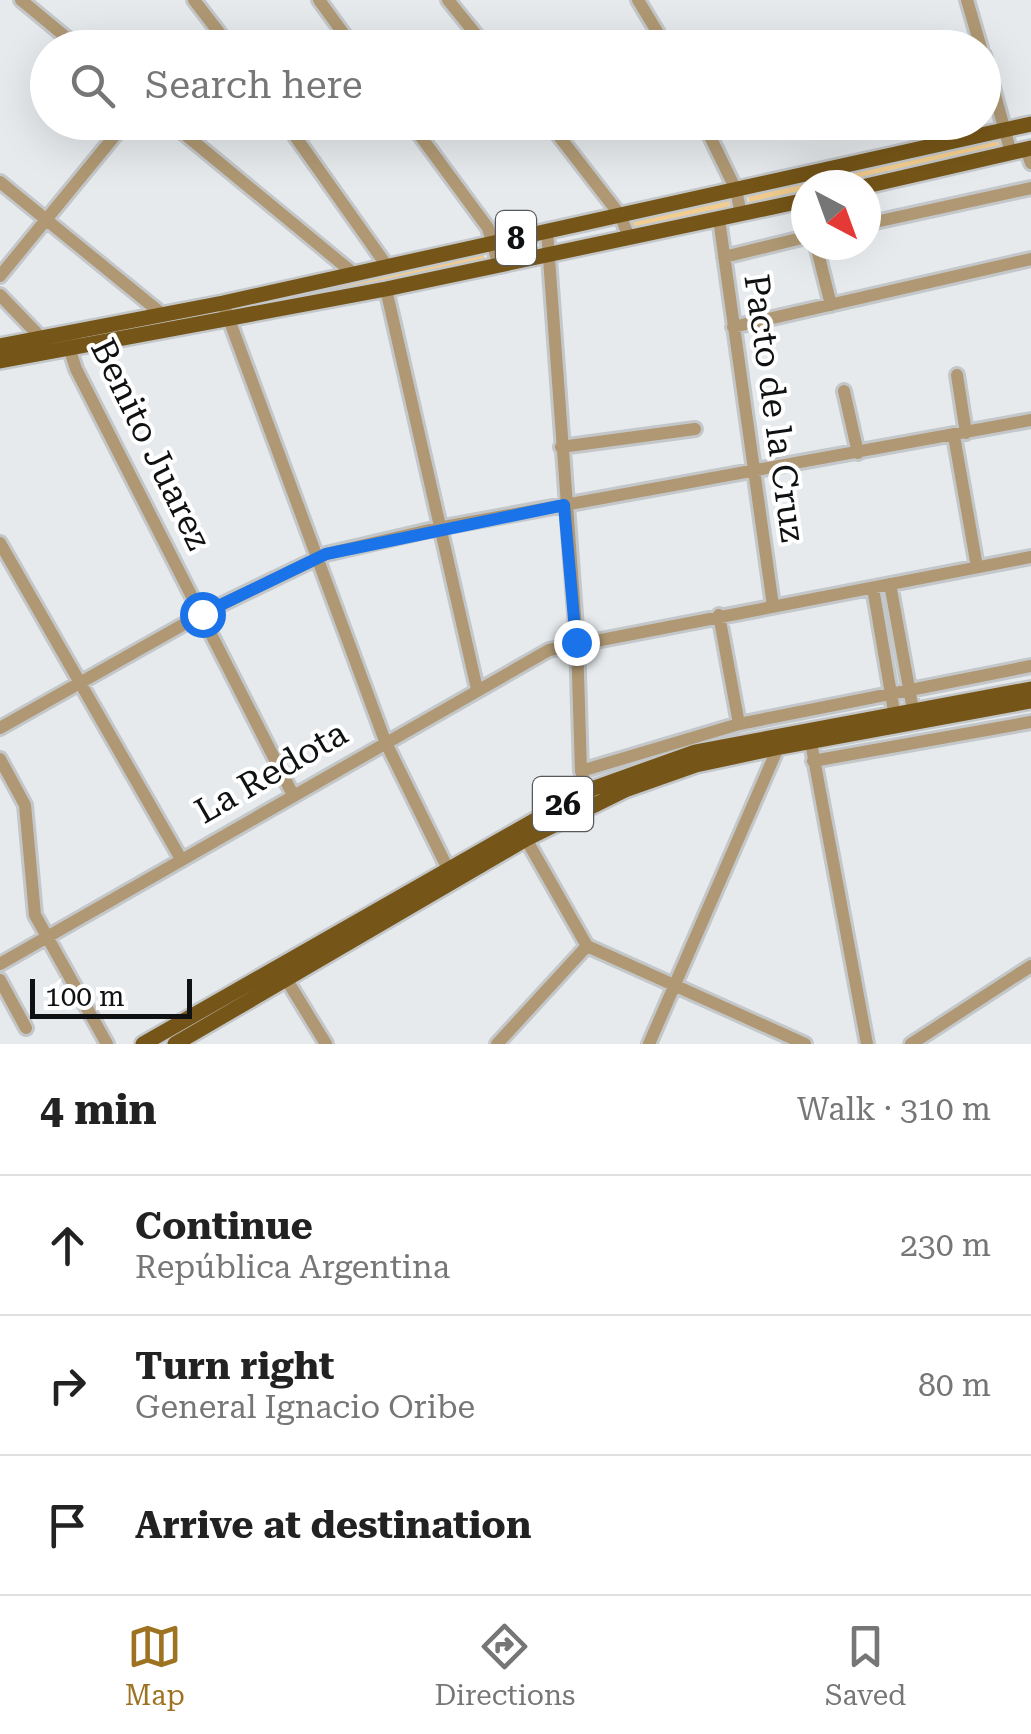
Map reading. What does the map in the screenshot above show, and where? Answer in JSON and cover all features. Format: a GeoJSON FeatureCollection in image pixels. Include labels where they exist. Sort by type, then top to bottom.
{"type":"FeatureCollection","features":[{"type":"Feature","properties":{"kind":"main road","name":"8"},"geometry":{"type":"LineString","coordinates":[[1001,131],[1031,124]]}},
{"type":"Feature","properties":{"kind":"main road","name":"8"},"geometry":{"type":"LineString","coordinates":[[67,341],[162,314],[224,311],[354,272],[962,140]]}},
{"type":"Feature","properties":{"kind":"main road"},"geometry":{"type":"LineString","coordinates":[[881,183],[1025,153]]}},
{"type":"Feature","properties":{"kind":"main road","name":"8"},"geometry":{"type":"LineString","coordinates":[[0,346],[48,344],[224,311],[386,289],[791,205]]}},
{"type":"Feature","properties":{"kind":"main road","name":"8"},"geometry":{"type":"LineString","coordinates":[[0,362],[48,344]]}},
{"type":"Feature","properties":{"kind":"main road","name":"26"},"geometry":{"type":"LineString","coordinates":[[914,717],[1031,689]]}},
{"type":"Feature","properties":{"kind":"main road","name":"26"},"geometry":{"type":"LineString","coordinates":[[142,1044],[589,797],[780,741],[1031,701]]}},
{"type":"Feature","properties":{"kind":"main road","name":"26"},"geometry":{"type":"LineString","coordinates":[[175,1044],[526,839],[589,797]]}},
{"type":"Feature","properties":{"kind":"street"},"geometry":{"type":"LineString","coordinates":[[22,0],[57,30]]}},
{"type":"Feature","properties":{"kind":"street"},"geometry":{"type":"LineString","coordinates":[[194,0],[217,30]]}},
{"type":"Feature","properties":{"kind":"street"},"geometry":{"type":"LineString","coordinates":[[319,0],[341,30]]}},
{"type":"Feature","properties":{"kind":"street"},"geometry":{"type":"LineString","coordinates":[[448,0],[472,30]]}},
{"type":"Feature","properties":{"kind":"street"},"geometry":{"type":"LineString","coordinates":[[638,0],[656,30]]}},
{"type":"Feature","properties":{"kind":"street"},"geometry":{"type":"LineString","coordinates":[[966,0],[975,30]]}},
{"type":"Feature","properties":{"kind":"street"},"geometry":{"type":"LineString","coordinates":[[1001,113],[1006,130],[1025,153]]}},
{"type":"Feature","properties":{"kind":"street"},"geometry":{"type":"LineString","coordinates":[[0,276],[112,140]]}},
{"type":"Feature","properties":{"kind":"street"},"geometry":{"type":"LineString","coordinates":[[192,140],[354,272]]}},
{"type":"Feature","properties":{"kind":"street"},"geometry":{"type":"LineString","coordinates":[[298,140],[387,266]]}},
{"type":"Feature","properties":{"kind":"street"},"geometry":{"type":"LineString","coordinates":[[423,140],[495,242],[500,266]]}},
{"type":"Feature","properties":{"kind":"street"},"geometry":{"type":"LineString","coordinates":[[562,140],[620,215],[629,238]]}},
{"type":"Feature","properties":{"kind":"street"},"geometry":{"type":"LineString","coordinates":[[712,140],[736,190],[742,214]]}},
{"type":"Feature","properties":{"kind":"street"},"geometry":{"type":"LineString","coordinates":[[0,182],[162,314]]}},
{"type":"Feature","properties":{"kind":"street"},"geometry":{"type":"LineString","coordinates":[[881,221],[1031,188]]}},
{"type":"Feature","properties":{"kind":"street","name":"Pacto de la Cruz"},"geometry":{"type":"LineString","coordinates":[[719,219],[773,606]]}},
{"type":"Feature","properties":{"kind":"street"},"geometry":{"type":"LineString","coordinates":[[547,231],[576,642],[581,770],[589,797]]}},
{"type":"Feature","properties":{"kind":"street"},"geometry":{"type":"LineString","coordinates":[[724,257],[791,241]]}},
{"type":"Feature","properties":{"kind":"street"},"geometry":{"type":"LineString","coordinates":[[733,327],[1031,259]]}},
{"type":"Feature","properties":{"kind":"street"},"geometry":{"type":"LineString","coordinates":[[820,260],[831,305]]}},
{"type":"Feature","properties":{"kind":"street"},"geometry":{"type":"LineString","coordinates":[[386,289],[477,689]]}},
{"type":"Feature","properties":{"kind":"street"},"geometry":{"type":"LineString","coordinates":[[0,296],[48,344]]}},
{"type":"Feature","properties":{"kind":"street"},"geometry":{"type":"LineString","coordinates":[[224,311],[386,741],[449,872]]}},
{"type":"Feature","properties":{"kind":"street","name":"Benito Juarez"},"geometry":{"type":"LineString","coordinates":[[67,341],[293,795]]}},
{"type":"Feature","properties":{"kind":"street"},"geometry":{"type":"LineString","coordinates":[[957,375],[960,435],[977,567]]}},
{"type":"Feature","properties":{"kind":"street"},"geometry":{"type":"LineString","coordinates":[[844,391],[858,452]]}},
{"type":"Feature","properties":{"kind":"street"},"geometry":{"type":"LineString","coordinates":[[0,728],[202,614],[314,557],[438,528],[1031,420]]}},
{"type":"Feature","properties":{"kind":"street"},"geometry":{"type":"LineString","coordinates":[[561,447],[695,429]]}},
{"type":"Feature","properties":{"kind":"street"},"geometry":{"type":"LineString","coordinates":[[0,543],[181,860]]}},
{"type":"Feature","properties":{"kind":"street","name":"La Redota"},"geometry":{"type":"LineString","coordinates":[[0,964],[548,650],[1031,557]]}},
{"type":"Feature","properties":{"kind":"street"},"geometry":{"type":"LineString","coordinates":[[890,584],[914,717]]}},
{"type":"Feature","properties":{"kind":"street"},"geometry":{"type":"LineString","coordinates":[[872,588],[896,720]]}},
{"type":"Feature","properties":{"kind":"street"},"geometry":{"type":"LineString","coordinates":[[719,615],[739,724]]}},
{"type":"Feature","properties":{"kind":"street"},"geometry":{"type":"LineString","coordinates":[[581,770],[739,724],[1031,666]]}},
{"type":"Feature","properties":{"kind":"street"},"geometry":{"type":"LineString","coordinates":[[813,761],[1031,722]]}},
{"type":"Feature","properties":{"kind":"street"},"geometry":{"type":"LineString","coordinates":[[809,736],[867,1044]]}},
{"type":"Feature","properties":{"kind":"street"},"geometry":{"type":"LineString","coordinates":[[649,1044],[780,741]]}},
{"type":"Feature","properties":{"kind":"street"},"geometry":{"type":"LineString","coordinates":[[0,759],[24,805],[31,896],[45,937],[107,1044]]}},
{"type":"Feature","properties":{"kind":"street"},"geometry":{"type":"LineString","coordinates":[[526,839],[586,946],[805,1044]]}},
{"type":"Feature","properties":{"kind":"street"},"geometry":{"type":"LineString","coordinates":[[496,1044],[586,946]]}},
{"type":"Feature","properties":{"kind":"street"},"geometry":{"type":"LineString","coordinates":[[911,1044],[1029,971]]}},
{"type":"Feature","properties":{"kind":"street"},"geometry":{"type":"LineString","coordinates":[[285,977],[326,1044]]}},
{"type":"Feature","properties":{"kind":"street"},"geometry":{"type":"LineString","coordinates":[[0,980],[26,1028]]}},
{"type":"Feature","properties":{"kind":"shaded area"},"geometry":{"type":"Polygon","coordinates":[[[986,140],[999,140],[999,146],[881,173],[859,170],[986,140]]]}},
{"type":"Feature","properties":{"kind":"shaded area"},"geometry":{"type":"Polygon","coordinates":[[[791,184],[791,193],[749,203],[747,194],[791,184]]]}},
{"type":"Feature","properties":{"kind":"shaded area"},"geometry":{"type":"Polygon","coordinates":[[[729,199],[730,207],[633,228],[631,220],[729,199]]]}},
{"type":"Feature","properties":{"kind":"shaded area"},"geometry":{"type":"Polygon","coordinates":[[[484,253],[485,262],[237,309],[236,306],[484,253]]]}},
{"type":"Feature","properties":{"kind":"route"},"geometry":{"type":"LineString","coordinates":[[202,614],[314,557],[438,528],[564,505],[576,642]]}}]}
